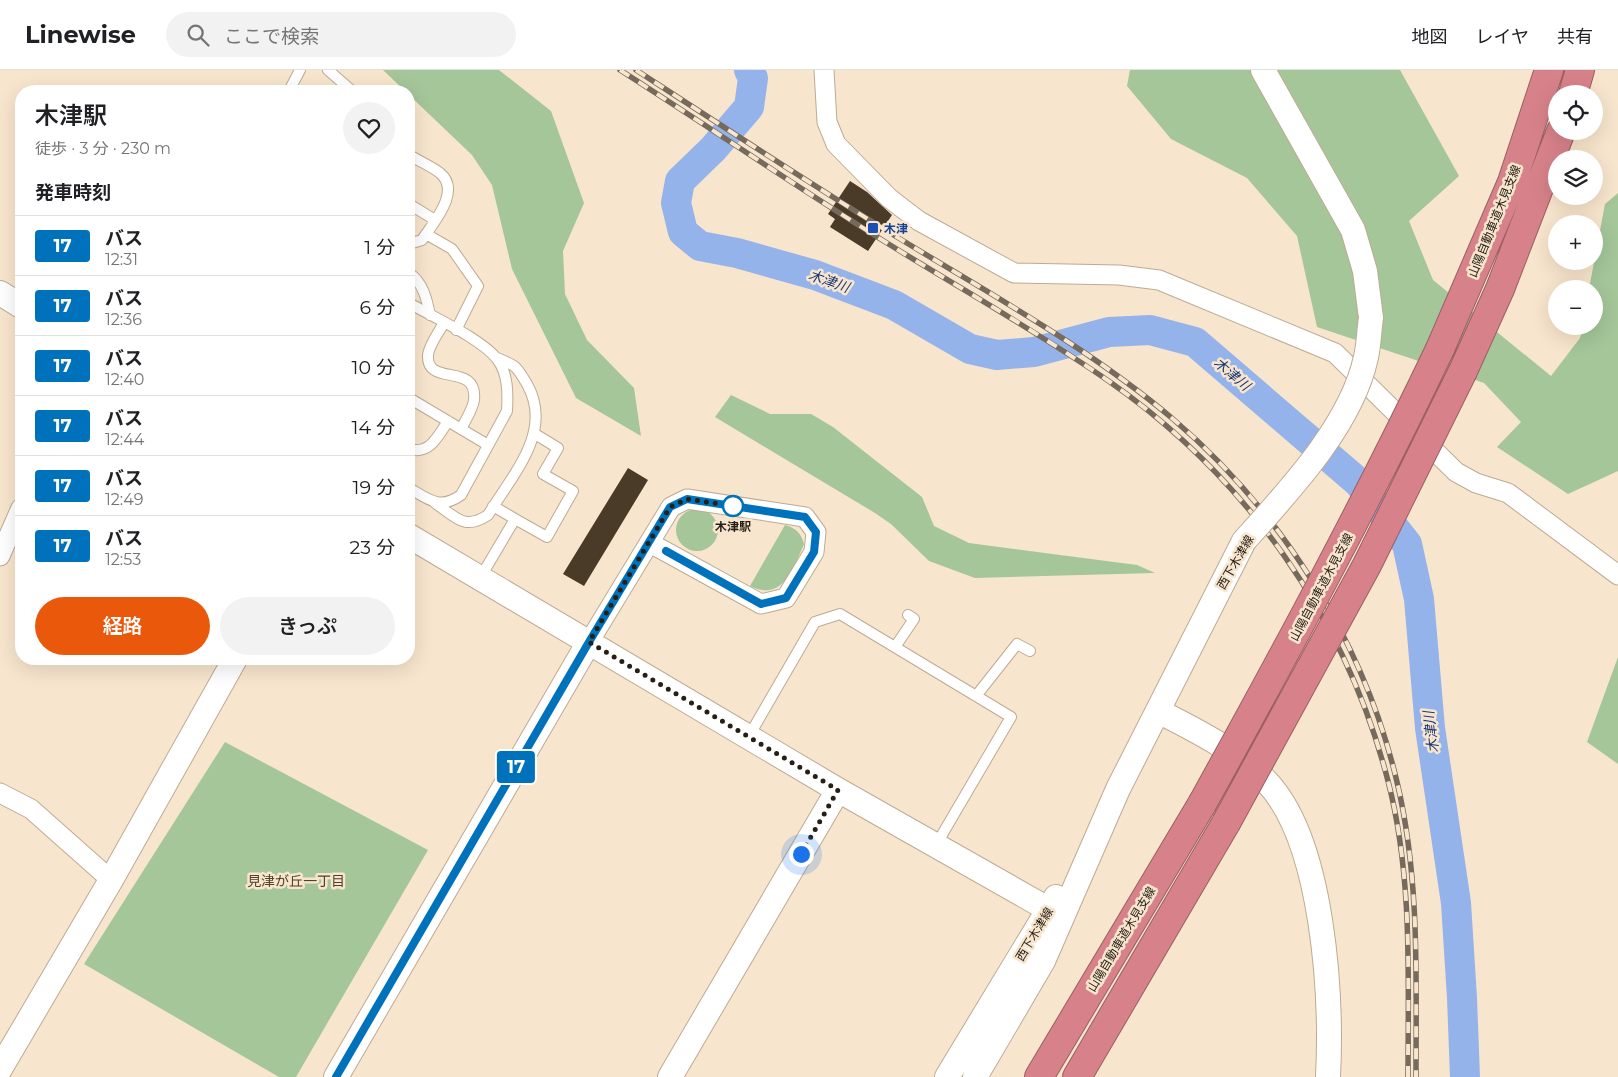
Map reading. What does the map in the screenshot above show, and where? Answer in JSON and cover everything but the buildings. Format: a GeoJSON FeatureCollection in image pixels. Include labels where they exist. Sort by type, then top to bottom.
{"type":"FeatureCollection","features":[{"type":"Feature","properties":{"kind":"highway","name":"山陽自動車道木見支線"},"geometry":{"type":"LineString","coordinates":[[1039,1077],[1202,804],[1303,621],[1387,460],[1440,349],[1512,182],[1549,70]]}},
{"type":"Feature","properties":{"kind":"highway"},"geometry":{"type":"LineString","coordinates":[[1576,85],[1580,70]]}},
{"type":"Feature","properties":{"kind":"highway"},"geometry":{"type":"LineString","coordinates":[[1077,1077],[1226,823],[1367,565],[1463,371],[1500,289],[1558,140]]}},
{"type":"Feature","properties":{"kind":"street"},"geometry":{"type":"LineString","coordinates":[[824,70],[827,122],[836,144],[888,198],[919,221],[1014,273],[1119,275],[1159,280],[1335,353],[1456,472],[1476,483],[1508,493],[1618,575]]}},
{"type":"Feature","properties":{"kind":"street","name":"西下木津線"},"geometry":{"type":"LineString","coordinates":[[947,1077],[1056,913],[1244,541],[1308,467],[1348,406],[1366,358],[1371,318],[1365,271],[1353,230],[1263,70]]}},
{"type":"Feature","properties":{"kind":"street"},"geometry":{"type":"LineString","coordinates":[[0,293],[15,302]]}},
{"type":"Feature","properties":{"kind":"street"},"geometry":{"type":"LineString","coordinates":[[336,1077],[589,642],[670,507],[687,499],[805,517],[816,532],[814,552],[786,598],[761,604],[650,542]]}},
{"type":"Feature","properties":{"kind":"street"},"geometry":{"type":"LineString","coordinates":[[0,556],[15,522]]}},
{"type":"Feature","properties":{"kind":"street"},"geometry":{"type":"LineString","coordinates":[[415,540],[838,790],[1056,913]]}},
{"type":"Feature","properties":{"kind":"street"},"geometry":{"type":"LineString","coordinates":[[0,1069],[111,880],[232,665]]}},
{"type":"Feature","properties":{"kind":"street"},"geometry":{"type":"LineString","coordinates":[[1158,711],[1212,739],[1266,781],[1291,817],[1308,862],[1318,917],[1328,989],[1328,1077]]}},
{"type":"Feature","properties":{"kind":"street"},"geometry":{"type":"LineString","coordinates":[[670,1077],[838,790]]}},
{"type":"Feature","properties":{"kind":"street"},"geometry":{"type":"LineString","coordinates":[[0,793],[31,809],[111,880]]}},
{"type":"Feature","properties":{"kind":"street","name":"西下木津線"},"geometry":{"type":"LineString","coordinates":[[975,1077],[1043,961],[1056,913]]}},
{"type":"Feature","properties":{"kind":"lane"},"geometry":{"type":"LineString","coordinates":[[292,85],[300,70]]}},
{"type":"Feature","properties":{"kind":"lane"},"geometry":{"type":"LineString","coordinates":[[328,70],[345,85]]}},
{"type":"Feature","properties":{"kind":"lane"},"geometry":{"type":"LineString","coordinates":[[415,159],[441,174],[447,183],[448,193],[445,204],[422,240],[415,242]]}},
{"type":"Feature","properties":{"kind":"lane"},"geometry":{"type":"LineString","coordinates":[[415,208],[435,220]]}},
{"type":"Feature","properties":{"kind":"lane"},"geometry":{"type":"LineString","coordinates":[[426,234],[452,249],[478,286],[456,330]]}},
{"type":"Feature","properties":{"kind":"lane"},"geometry":{"type":"LineString","coordinates":[[415,277],[427,298],[430,315]]}},
{"type":"Feature","properties":{"kind":"lane"},"geometry":{"type":"LineString","coordinates":[[415,306],[480,344],[497,358],[516,365],[535,398],[537,422],[533,440],[488,515],[476,522],[465,523],[415,491]]}},
{"type":"Feature","properties":{"kind":"lane"},"geometry":{"type":"LineString","coordinates":[[444,323],[428,354],[430,365],[438,373],[457,375],[468,380],[474,390],[474,402],[461,429]]}},
{"type":"Feature","properties":{"kind":"lane"},"geometry":{"type":"LineString","coordinates":[[434,502],[449,503],[461,495],[507,411],[505,376],[497,358]]}},
{"type":"Feature","properties":{"kind":"lane"},"geometry":{"type":"LineString","coordinates":[[415,402],[488,445]]}},
{"type":"Feature","properties":{"kind":"lane"},"geometry":{"type":"LineString","coordinates":[[415,449],[422,450],[434,444],[448,421]]}},
{"type":"Feature","properties":{"kind":"lane"},"geometry":{"type":"LineString","coordinates":[[493,506],[547,537],[573,492],[543,474],[558,448],[535,434]]}},
{"type":"Feature","properties":{"kind":"lane"},"geometry":{"type":"LineString","coordinates":[[480,578],[516,519]]}},
{"type":"Feature","properties":{"kind":"lane"},"geometry":{"type":"LineString","coordinates":[[749,736],[815,622],[840,614],[1011,717],[936,845]]}},
{"type":"Feature","properties":{"kind":"lane"},"geometry":{"type":"LineString","coordinates":[[895,647],[914,619],[908,615]]}},
{"type":"Feature","properties":{"kind":"lane"},"geometry":{"type":"LineString","coordinates":[[976,696],[1017,644],[1030,651]]}},
{"type":"Feature","properties":{"kind":"green space"},"geometry":{"type":"Polygon","coordinates":[[[383,70],[499,70],[551,111],[584,203],[563,251],[565,294],[587,340],[634,388],[641,436],[576,398],[512,269],[492,185],[472,155],[415,101],[415,85],[399,85],[383,70]]]}},
{"type":"Feature","properties":{"kind":"green space"},"geometry":{"type":"Polygon","coordinates":[[[1130,70],[1400,70],[1459,176],[1409,221],[1433,280],[1551,376],[1581,335],[1603,335],[1603,280],[1591,280],[1593,270],[1603,270],[1603,215],[1605,204],[1618,193],[1618,471],[1568,494],[1497,447],[1521,422],[1484,383],[1317,327],[1297,236],[1247,178],[1171,139],[1127,86],[1130,70]]]}},
{"type":"Feature","properties":{"kind":"green space"},"geometry":{"type":"Polygon","coordinates":[[[731,395],[770,414],[811,414],[833,427],[922,497],[934,526],[969,543],[1137,565],[1155,573],[975,578],[929,561],[891,524],[875,513],[715,417],[731,395]]]}},
{"type":"Feature","properties":{"kind":"green space"},"geometry":{"type":"Polygon","coordinates":[[[697,509],[712,515],[718,530],[712,545],[697,551],[682,545],[676,530],[682,515],[697,509]]]}},
{"type":"Feature","properties":{"kind":"green space"},"geometry":{"type":"Polygon","coordinates":[[[785,525],[797,531],[804,544],[791,572],[779,586],[771,590],[761,590],[750,586],[785,525]]]}},
{"type":"Feature","properties":{"kind":"green space"},"geometry":{"type":"Polygon","coordinates":[[[1618,657],[1618,764],[1587,742],[1618,657]]]}},
{"type":"Feature","properties":{"kind":"green space"},"geometry":{"type":"Polygon","coordinates":[[[225,742],[428,850],[296,1077],[279,1077],[84,964],[225,742]]]}},
{"type":"Feature","properties":{"kind":"waterway","name":"木津川"},"geometry":{"type":"LineString","coordinates":[[749,70],[753,78],[749,107],[713,149],[680,181],[676,203],[683,232],[700,246],[737,253],[815,275],[894,305],[970,349],[997,355],[1034,352],[1109,332],[1150,330],[1195,342],[1358,482],[1407,544],[1419,599],[1430,728],[1456,903],[1465,1077]]}},
{"type":"Feature","properties":{"kind":"railway"},"geometry":{"type":"LineString","coordinates":[[620,70],[853,222],[1027,328],[1110,382],[1160,420],[1205,462],[1247,507],[1285,556],[1318,608],[1346,663],[1370,721],[1388,781],[1402,854],[1405,891],[1408,966],[1408,1077]]}},
{"type":"Feature","properties":{"kind":"railway"},"geometry":{"type":"LineString","coordinates":[[636,70],[831,196],[1038,323],[1108,369],[1173,419],[1213,456],[1249,495],[1283,538],[1314,583],[1340,630],[1363,679],[1382,730],[1397,782],[1410,855],[1413,892],[1416,966],[1416,1077]]}},
{"type":"Feature","properties":{"kind":"bus line","name":"17"},"geometry":{"type":"LineString","coordinates":[[336,1077],[589,642],[670,507],[687,499],[805,517],[816,532],[814,552],[786,598],[761,604],[666,551]]}},
{"type":"Feature","properties":{"kind":"place","name":"木津"},"geometry":{"type":"Point","coordinates":[873,228]}},
{"type":"Feature","properties":{"kind":"place","name":"木津駅"},"geometry":{"type":"Point","coordinates":[733,506]}},
{"type":"Feature","properties":{"kind":"district","name":"見津が丘一丁目"},"geometry":{"type":"Point","coordinates":[296,881]}},
{"type":"Feature","properties":{"kind":"route"},"geometry":{"type":"LineString","coordinates":[[733,506],[687,499],[670,507],[589,642],[838,790],[801,854]]}}]}
